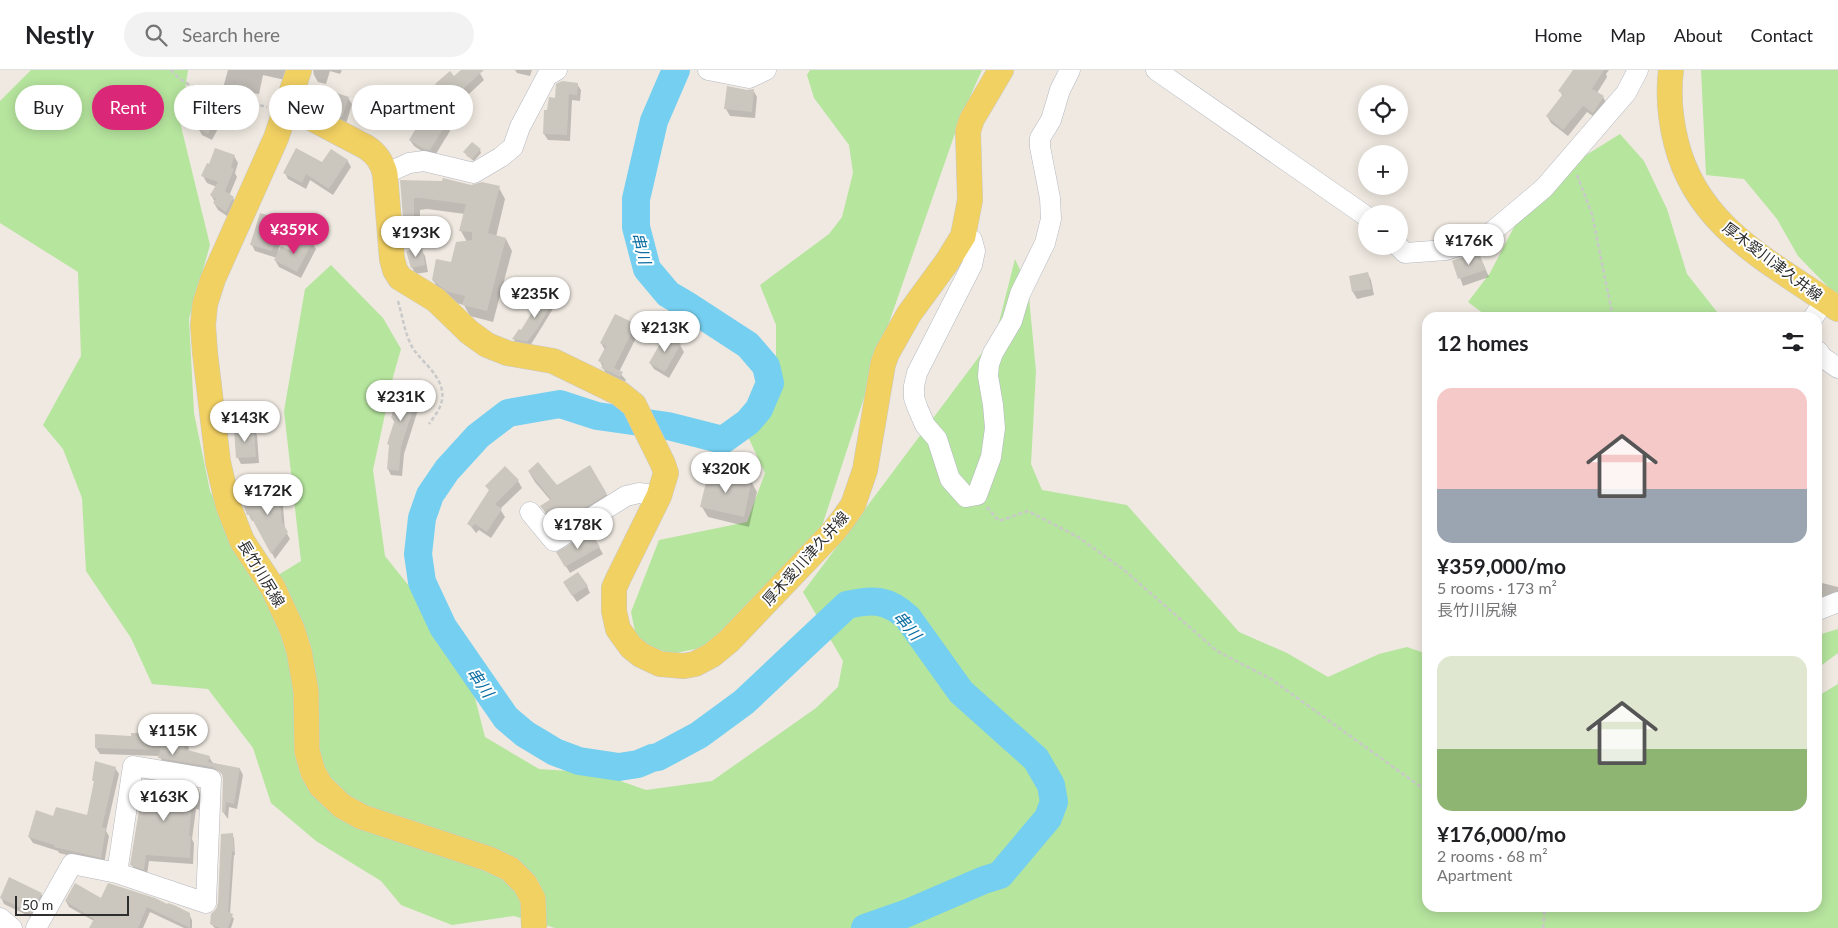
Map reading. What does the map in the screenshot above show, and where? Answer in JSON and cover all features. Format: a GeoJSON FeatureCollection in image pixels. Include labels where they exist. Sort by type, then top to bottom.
{"type":"FeatureCollection","features":[{"type":"Feature","properties":{"kind":"main road","name":"長竹川尻線"},"geometry":{"type":"LineString","coordinates":[[294,85],[299,70]]}},
{"type":"Feature","properties":{"kind":"main road","name":"厚木愛川津久井線"},"geometry":{"type":"LineString","coordinates":[[400,278],[436,300],[469,332],[488,345],[507,353],[553,361],[619,392],[634,405],[666,473],[659,496],[614,588],[614,611],[618,629],[623,637],[641,655],[660,664],[684,666],[704,661],[729,641],[834,531],[853,505],[868,457],[887,353],[909,314],[947,262],[963,236],[970,200],[968,131],[972,119],[1001,70]]}},
{"type":"Feature","properties":{"kind":"main road","name":"厚木愛川津久井線"},"geometry":{"type":"LineString","coordinates":[[1671,70],[1669,91],[1674,133],[1679,155],[1690,182],[1701,200],[1724,227],[1825,309]]}},
{"type":"Feature","properties":{"kind":"main road","name":"長竹川尻線"},"geometry":{"type":"LineString","coordinates":[[279,130],[210,286],[203,312],[203,339],[214,437],[228,505],[242,541],[273,588],[292,629],[299,651],[306,691],[307,751],[313,772],[321,786],[342,806],[362,817],[489,859],[510,869],[525,884],[533,899],[535,913],[534,928]]}},
{"type":"Feature","properties":{"kind":"main road"},"geometry":{"type":"LineString","coordinates":[[333,130],[369,149],[381,161],[385,174],[392,259],[395,270],[400,278]]}},
{"type":"Feature","properties":{"kind":"street"},"geometry":{"type":"LineString","coordinates":[[385,174],[409,163],[424,162],[474,173],[501,157],[512,147],[520,127],[547,76],[557,70]]}},
{"type":"Feature","properties":{"kind":"street"},"geometry":{"type":"LineString","coordinates":[[708,70],[749,78],[766,70]]}},
{"type":"Feature","properties":{"kind":"street"},"geometry":{"type":"LineString","coordinates":[[963,236],[972,240],[975,246],[972,266],[917,373],[914,398],[925,425],[937,439],[950,479],[966,497],[978,495],[991,457],[995,428],[988,364],[992,353],[1012,322],[1020,294],[1045,243],[1051,218],[1050,198],[1040,138],[1051,120],[1060,90],[1070,70]]}},
{"type":"Feature","properties":{"kind":"street"},"geometry":{"type":"LineString","coordinates":[[1156,70],[1358,210]]}},
{"type":"Feature","properties":{"kind":"street"},"geometry":{"type":"LineString","coordinates":[[1408,253],[1446,250],[1486,237],[1544,188],[1626,93],[1638,70]]}},
{"type":"Feature","properties":{"kind":"street"},"geometry":{"type":"LineString","coordinates":[[1822,356],[1838,368]]}},
{"type":"Feature","properties":{"kind":"street"},"geometry":{"type":"LineString","coordinates":[[530,512],[554,541],[626,496],[639,493],[659,496]]}},
{"type":"Feature","properties":{"kind":"street"},"geometry":{"type":"LineString","coordinates":[[1822,608],[1838,602]]}},
{"type":"Feature","properties":{"kind":"street"},"geometry":{"type":"LineString","coordinates":[[36,928],[72,864],[117,872],[206,903],[211,780],[133,766],[117,872]]}},
{"type":"Feature","properties":{"kind":"street"},"geometry":{"type":"LineString","coordinates":[[0,918],[12,928]]}},
{"type":"Feature","properties":{"kind":"path"},"geometry":{"type":"LineString","coordinates":[[171,70],[178,78],[201,91],[269,107]]}},
{"type":"Feature","properties":{"kind":"path"},"geometry":{"type":"LineString","coordinates":[[1570,158],[1592,214],[1612,312]]}},
{"type":"Feature","properties":{"kind":"path"},"geometry":{"type":"LineString","coordinates":[[400,278],[397,294],[407,337],[414,350],[438,378],[442,390],[441,404],[429,424]]}},
{"type":"Feature","properties":{"kind":"path"},"geometry":{"type":"LineString","coordinates":[[978,495],[999,521],[1028,511],[1078,537],[1124,570],[1217,651],[1272,680],[1422,788]]}},
{"type":"Feature","properties":{"kind":"path"},"geometry":{"type":"LineString","coordinates":[[1543,928],[1545,912]]}},
{"type":"Feature","properties":{"kind":"green space"},"geometry":{"type":"Polygon","coordinates":[[[31,70],[188,70],[186,85],[174,85],[174,130],[182,130],[210,245],[189,319],[194,413],[210,491],[259,587],[301,561],[284,411],[305,289],[331,265],[383,318],[401,349],[373,470],[385,556],[425,606],[475,698],[485,737],[539,769],[598,773],[646,790],[712,781],[816,708],[838,687],[843,661],[803,592],[996,334],[1015,259],[1028,287],[1036,371],[1031,464],[1042,490],[1127,505],[1239,632],[1287,653],[1328,677],[1379,654],[1407,647],[1422,652],[1422,912],[1822,912],[1822,694],[1838,684],[1838,928],[555,928],[514,916],[452,925],[401,905],[381,881],[316,841],[271,803],[253,748],[208,689],[152,684],[131,638],[86,571],[82,498],[63,449],[43,425],[81,356],[78,272],[0,223],[0,101],[15,86],[15,130],[82,130],[82,85],[16,85],[31,70]]]}},
{"type":"Feature","properties":{"kind":"green space"},"geometry":{"type":"Polygon","coordinates":[[[810,70],[982,70],[960,119],[884,337],[820,532],[705,647],[671,654],[637,641],[631,612],[659,540],[747,522],[765,473],[743,426],[776,366],[776,325],[760,285],[829,234],[842,217],[853,173],[849,145],[814,98],[807,75],[810,70]]]}},
{"type":"Feature","properties":{"kind":"green space"},"geometry":{"type":"Polygon","coordinates":[[[1701,70],[1838,70],[1838,297],[1798,256],[1777,219],[1744,179],[1706,175],[1701,70]]]}},
{"type":"Feature","properties":{"kind":"green space"},"geometry":{"type":"Polygon","coordinates":[[[1620,134],[1644,161],[1667,209],[1687,274],[1717,312],[1481,312],[1468,302],[1490,273],[1525,206],[1562,170],[1620,134]]]}},
{"type":"Feature","properties":{"kind":"green space"},"geometry":{"type":"Polygon","coordinates":[[[1838,629],[1838,653],[1822,665],[1822,634],[1838,629]]]}},
{"type":"Feature","properties":{"kind":"building"},"geometry":{"type":"Polygon","coordinates":[[[461,70],[484,70],[468,85],[435,84],[450,71],[454,76],[461,70]]]}},
{"type":"Feature","properties":{"kind":"building"},"geometry":{"type":"Polygon","coordinates":[[[1573,70],[1604,70],[1592,89],[1604,96],[1593,113],[1583,106],[1563,130],[1546,116],[1563,94],[1558,91],[1573,70]]]}},
{"type":"Feature","properties":{"kind":"building"},"geometry":{"type":"Polygon","coordinates":[[[562,81],[578,83],[577,95],[569,94],[567,135],[543,134],[544,110],[547,110],[549,97],[555,98],[556,84],[562,81]]]}},
{"type":"Feature","properties":{"kind":"building"},"geometry":{"type":"Polygon","coordinates":[[[727,86],[747,90],[754,89],[752,112],[724,109],[727,86]]]}},
{"type":"Feature","properties":{"kind":"building"},"geometry":{"type":"Polygon","coordinates":[[[342,95],[349,97],[342,118],[342,95]]]}},
{"type":"Feature","properties":{"kind":"building"},"geometry":{"type":"Polygon","coordinates":[[[201,130],[210,130],[208,134],[201,130]]]}},
{"type":"Feature","properties":{"kind":"building"},"geometry":{"type":"Polygon","coordinates":[[[415,130],[443,130],[430,150],[424,149],[409,140],[415,130]]]}},
{"type":"Feature","properties":{"kind":"building"},"geometry":{"type":"Polygon","coordinates":[[[472,142],[481,149],[472,159],[463,152],[472,142]]]}},
{"type":"Feature","properties":{"kind":"building"},"geometry":{"type":"Polygon","coordinates":[[[215,148],[235,155],[231,167],[234,169],[225,191],[234,197],[226,212],[213,203],[216,199],[210,195],[218,182],[201,176],[207,163],[209,164],[215,148]]]}},
{"type":"Feature","properties":{"kind":"building"},"geometry":{"type":"Polygon","coordinates":[[[296,148],[322,162],[331,149],[348,160],[329,189],[306,174],[302,183],[283,173],[296,148]]]}},
{"type":"Feature","properties":{"kind":"building"},"geometry":{"type":"Polygon","coordinates":[[[443,178],[471,185],[482,182],[500,186],[488,233],[506,238],[487,311],[462,305],[465,296],[448,292],[432,280],[436,259],[451,262],[456,242],[472,240],[472,232],[459,231],[466,204],[414,198],[414,230],[404,230],[400,180],[442,181],[443,178]]]}},
{"type":"Feature","properties":{"kind":"building"},"geometry":{"type":"Polygon","coordinates":[[[260,213],[282,219],[272,251],[250,245],[260,213]]]}},
{"type":"Feature","properties":{"kind":"building"},"geometry":{"type":"Polygon","coordinates":[[[302,236],[313,241],[297,272],[274,260],[281,246],[294,252],[302,236]]]}},
{"type":"Feature","properties":{"kind":"building"},"geometry":{"type":"Polygon","coordinates":[[[422,248],[425,265],[411,268],[406,251],[422,248]]]}},
{"type":"Feature","properties":{"kind":"building"},"geometry":{"type":"Polygon","coordinates":[[[1478,252],[1486,270],[1458,279],[1452,261],[1478,252]]]}},
{"type":"Feature","properties":{"kind":"building"},"geometry":{"type":"Polygon","coordinates":[[[1368,272],[1371,289],[1352,292],[1349,276],[1368,272]]]}},
{"type":"Feature","properties":{"kind":"building"},"geometry":{"type":"Polygon","coordinates":[[[544,293],[554,299],[538,328],[527,342],[512,339],[519,329],[521,330],[544,293]]]}},
{"type":"Feature","properties":{"kind":"building"},"geometry":{"type":"Polygon","coordinates":[[[615,314],[636,324],[614,368],[623,372],[620,377],[601,368],[604,364],[598,361],[606,346],[600,343],[615,314]]]}},
{"type":"Feature","properties":{"kind":"building"},"geometry":{"type":"Polygon","coordinates":[[[665,335],[681,344],[665,372],[649,363],[665,335]]]}},
{"type":"Feature","properties":{"kind":"building"},"geometry":{"type":"Polygon","coordinates":[[[401,381],[420,387],[401,447],[399,471],[387,469],[389,445],[387,444],[395,419],[391,418],[401,381]]]}},
{"type":"Feature","properties":{"kind":"building"},"geometry":{"type":"Polygon","coordinates":[[[254,427],[256,457],[236,458],[234,429],[254,427]]]}},
{"type":"Feature","properties":{"kind":"building"},"geometry":{"type":"Polygon","coordinates":[[[538,462],[557,485],[590,465],[607,494],[557,525],[540,506],[551,499],[528,471],[538,462]]]}},
{"type":"Feature","properties":{"kind":"building"},"geometry":{"type":"Polygon","coordinates":[[[505,466],[519,480],[495,504],[502,509],[487,532],[475,524],[472,527],[467,524],[489,490],[485,486],[505,466]]]}},
{"type":"Feature","properties":{"kind":"building"},"geometry":{"type":"Polygon","coordinates":[[[709,470],[752,480],[744,517],[700,507],[709,470]]]}},
{"type":"Feature","properties":{"kind":"building"},"geometry":{"type":"Polygon","coordinates":[[[279,486],[282,522],[288,532],[271,554],[250,515],[247,515],[243,504],[257,502],[256,489],[279,486]]]}},
{"type":"Feature","properties":{"kind":"building"},"geometry":{"type":"Polygon","coordinates":[[[591,532],[600,547],[565,567],[556,552],[591,532]]]}},
{"type":"Feature","properties":{"kind":"building"},"geometry":{"type":"Polygon","coordinates":[[[578,572],[588,586],[572,596],[563,582],[578,572]]]}},
{"type":"Feature","properties":{"kind":"building"},"geometry":{"type":"Polygon","coordinates":[[[131,733],[156,733],[186,741],[184,749],[210,756],[208,762],[240,768],[234,804],[226,802],[225,813],[222,812],[222,774],[213,767],[158,758],[160,750],[95,748],[95,734],[131,736],[131,733]]]}},
{"type":"Feature","properties":{"kind":"building"},"geometry":{"type":"Polygon","coordinates":[[[95,761],[116,767],[102,827],[106,828],[101,858],[54,847],[54,845],[28,837],[36,810],[53,816],[56,807],[87,815],[94,781],[92,781],[95,761]]]}},
{"type":"Feature","properties":{"kind":"building"},"geometry":{"type":"Polygon","coordinates":[[[144,780],[199,789],[198,805],[192,803],[189,836],[191,836],[190,858],[146,855],[144,870],[130,865],[144,780]]]}},
{"type":"Feature","properties":{"kind":"building"},"geometry":{"type":"Polygon","coordinates":[[[233,833],[234,852],[232,851],[228,912],[233,914],[228,928],[220,928],[210,924],[211,914],[216,909],[218,903],[221,834],[233,833]]]}},
{"type":"Feature","properties":{"kind":"building"},"geometry":{"type":"Polygon","coordinates":[[[9,877],[42,893],[31,913],[0,898],[9,877]]]}},
{"type":"Feature","properties":{"kind":"building"},"geometry":{"type":"Polygon","coordinates":[[[75,883],[101,898],[108,883],[174,905],[190,913],[190,928],[147,907],[138,928],[89,928],[94,919],[65,901],[75,883]]]}},
{"type":"Feature","properties":{"kind":"waterway","name":"串川"},"geometry":{"type":"LineString","coordinates":[[676,70],[654,121],[636,199],[636,227],[647,269],[668,294],[748,345],[766,366],[770,383],[759,409],[748,422],[723,440],[668,426],[597,416],[560,404],[508,413],[478,436],[447,470],[430,495],[422,518],[418,554],[422,582],[443,627],[506,718],[525,734],[555,752],[579,761],[619,767],[638,764],[658,757],[699,735],[744,702],[847,605],[872,601],[880,602],[894,607],[901,612],[908,618],[961,692],[1036,759],[1051,785],[1054,802],[1048,818],[1000,875],[905,914],[865,928]]}}]}
